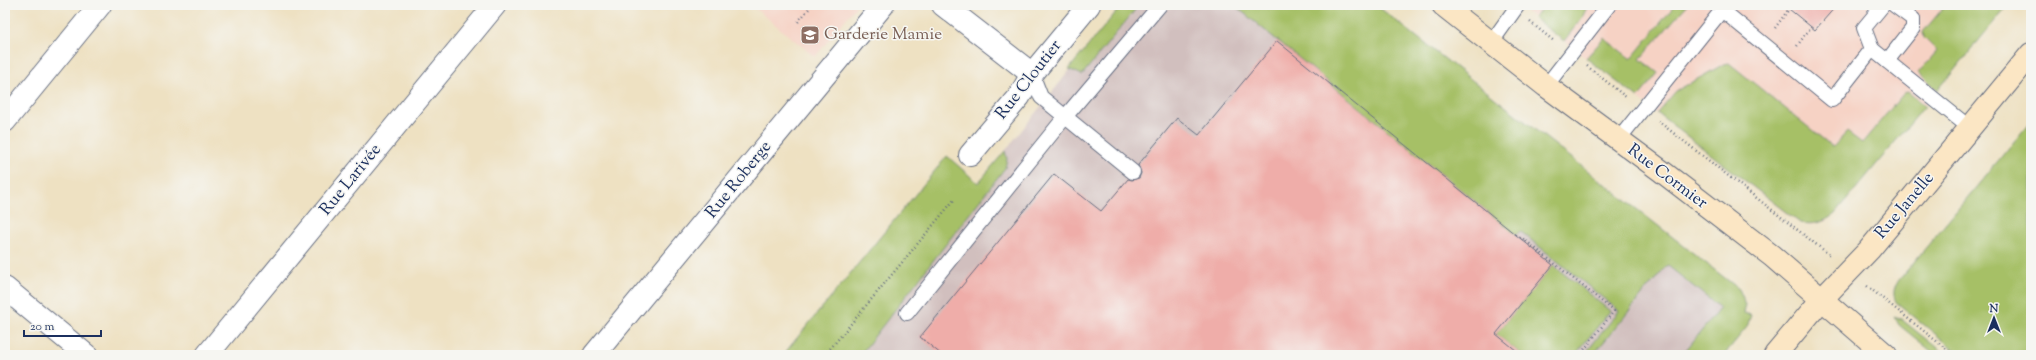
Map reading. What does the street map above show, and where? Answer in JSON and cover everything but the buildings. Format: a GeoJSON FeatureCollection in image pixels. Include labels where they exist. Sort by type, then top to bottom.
{"type":"FeatureCollection","features":[{"type":"Feature","properties":{"kind":"street"},"geometry":{"type":"LineString","coordinates":[[5,121],[100,5]]}},
{"type":"Feature","properties":{"kind":"street","name":"Rue Larivée"},"geometry":{"type":"LineString","coordinates":[[207,355],[495,5]]}},
{"type":"Feature","properties":{"kind":"street","name":"Rue Roberge"},"geometry":{"type":"LineString","coordinates":[[594,355],[883,5]]}},
{"type":"Feature","properties":{"kind":"street"},"geometry":{"type":"LineString","coordinates":[[942,5],[1032,74]]}},
{"type":"Feature","properties":{"kind":"street","name":"Rue Cloutier"},"geometry":{"type":"LineString","coordinates":[[970,155],[1019,97],[1032,74],[1089,5]]}},
{"type":"Feature","properties":{"kind":"street","name":"Rue Cormier"},"geometry":{"type":"LineString","coordinates":[[1443,5],[1546,86],[1660,170],[1772,256],[1886,355]]}},
{"type":"Feature","properties":{"kind":"street","name":"Rue Janelle"},"geometry":{"type":"LineString","coordinates":[[1775,355],[1822,299],[1869,250],[2031,54]]}},
{"type":"Feature","properties":{"kind":"street"},"geometry":{"type":"LineString","coordinates":[[5,288],[86,355]]}},
{"type":"Feature","properties":{"kind":"lane"},"geometry":{"type":"LineString","coordinates":[[907,313],[1065,117],[1160,5]]}},
{"type":"Feature","properties":{"kind":"lane"},"geometry":{"type":"LineString","coordinates":[[1491,43],[1518,5]]}},
{"type":"Feature","properties":{"kind":"lane"},"geometry":{"type":"LineString","coordinates":[[1546,86],[1609,5]]}},
{"type":"Feature","properties":{"kind":"lane"},"geometry":{"type":"LineString","coordinates":[[1883,5],[1864,28],[1872,49],[1970,128]]}},
{"type":"Feature","properties":{"kind":"lane"},"geometry":{"type":"LineString","coordinates":[[1887,61],[1913,28],[1913,19],[1894,5]]}},
{"type":"Feature","properties":{"kind":"lane"},"geometry":{"type":"LineString","coordinates":[[1618,140],[1722,10],[1832,100],[1872,49]]}},
{"type":"Feature","properties":{"kind":"lane"},"geometry":{"type":"LineString","coordinates":[[1032,74],[1041,97],[1133,172]]}},
{"type":"Feature","properties":{"kind":"path"},"geometry":{"type":"LineString","coordinates":[[798,22],[812,5]]}},
{"type":"Feature","properties":{"kind":"path"},"geometry":{"type":"LineString","coordinates":[[1783,17],[1789,9]]}},
{"type":"Feature","properties":{"kind":"path"},"geometry":{"type":"LineString","coordinates":[[1530,23],[1560,46]]}},
{"type":"Feature","properties":{"kind":"path"},"geometry":{"type":"LineString","coordinates":[[1805,35],[1811,27]]}},
{"type":"Feature","properties":{"kind":"path"},"geometry":{"type":"LineString","coordinates":[[1583,63],[1806,236]]}},
{"type":"Feature","properties":{"kind":"path"},"geometry":{"type":"LineString","coordinates":[[825,355],[954,200]]}},
{"type":"Feature","properties":{"kind":"path"},"geometry":{"type":"LineString","coordinates":[[1520,238],[1521,237],[1614,311],[1580,355]]}},
{"type":"Feature","properties":{"kind":"path"},"geometry":{"type":"LineString","coordinates":[[1891,307],[1908,317],[1954,355]]}},
{"type":"Feature","properties":{"kind":"shaded area","name":"Garderie Mamie"},"geometry":{"type":"Polygon","coordinates":[[[751,5],[857,5],[815,57],[751,5]]]}},
{"type":"Feature","properties":{"kind":"shaded area"},"geometry":{"type":"Polygon","coordinates":[[[1122,5],[1376,5],[1739,289],[1746,305],[1744,313],[1751,315],[1747,327],[1724,355],[860,355],[1005,168],[1007,159],[1005,151],[1122,5]]]}},
{"type":"Feature","properties":{"kind":"shaded area"},"geometry":{"type":"Polygon","coordinates":[[[1518,5],[2008,5],[1835,214],[1826,221],[1813,225],[1800,223],[1792,218],[1518,5]]]}},
{"type":"Feature","properties":{"kind":"green space"},"geometry":{"type":"Polygon","coordinates":[[[1122,5],[1139,5],[1082,75],[1069,69],[1122,5]]]}},
{"type":"Feature","properties":{"kind":"green space"},"geometry":{"type":"Polygon","coordinates":[[[1234,5],[1376,5],[1739,289],[1746,305],[1744,313],[1751,315],[1747,327],[1724,355],[1682,355],[1720,308],[1667,265],[1593,355],[1584,355],[1619,311],[1520,231],[1516,235],[1234,5]]]}},
{"type":"Feature","properties":{"kind":"green space"},"geometry":{"type":"Polygon","coordinates":[[[1545,5],[1588,5],[1582,18],[1564,41],[1534,18],[1545,5]]]}},
{"type":"Feature","properties":{"kind":"green space"},"geometry":{"type":"Polygon","coordinates":[[[1675,5],[1687,5],[1640,59],[1658,73],[1638,98],[1586,58],[1604,38],[1631,59],[1675,5]]]}},
{"type":"Feature","properties":{"kind":"green space"},"geometry":{"type":"Polygon","coordinates":[[[1949,5],[2008,5],[1938,90],[1918,73],[1937,51],[1924,38],[1923,32],[1943,8],[1949,5]]]}},
{"type":"Feature","properties":{"kind":"green space"},"geometry":{"type":"Polygon","coordinates":[[[1729,63],[1833,147],[1847,132],[1862,143],[1904,93],[1908,92],[1925,106],[1835,214],[1819,223],[1800,223],[1657,113],[1676,91],[1724,64],[1729,63]]]}},
{"type":"Feature","properties":{"kind":"green space"},"geometry":{"type":"Polygon","coordinates":[[[2031,121],[2031,355],[1961,355],[1896,302],[1894,296],[1895,288],[1899,280],[2031,121]]]}},
{"type":"Feature","properties":{"kind":"green space"},"geometry":{"type":"Polygon","coordinates":[[[1005,151],[1007,159],[1005,168],[860,355],[783,355],[947,156],[978,183],[1005,151]]]}},
{"type":"Feature","properties":{"kind":"green space"},"geometry":{"type":"Polygon","coordinates":[[[1553,265],[1610,311],[1575,355],[1522,355],[1496,334],[1553,265]]]}},
{"type":"Feature","properties":{"kind":"green space"},"geometry":{"type":"Polygon","coordinates":[[[1894,316],[1901,319],[1946,355],[1936,355],[1899,325],[1894,316]]]}},
{"type":"Feature","properties":{"kind":"place","name":"Garderie Mamie"},"geometry":{"type":"Point","coordinates":[810,35]}}]}
